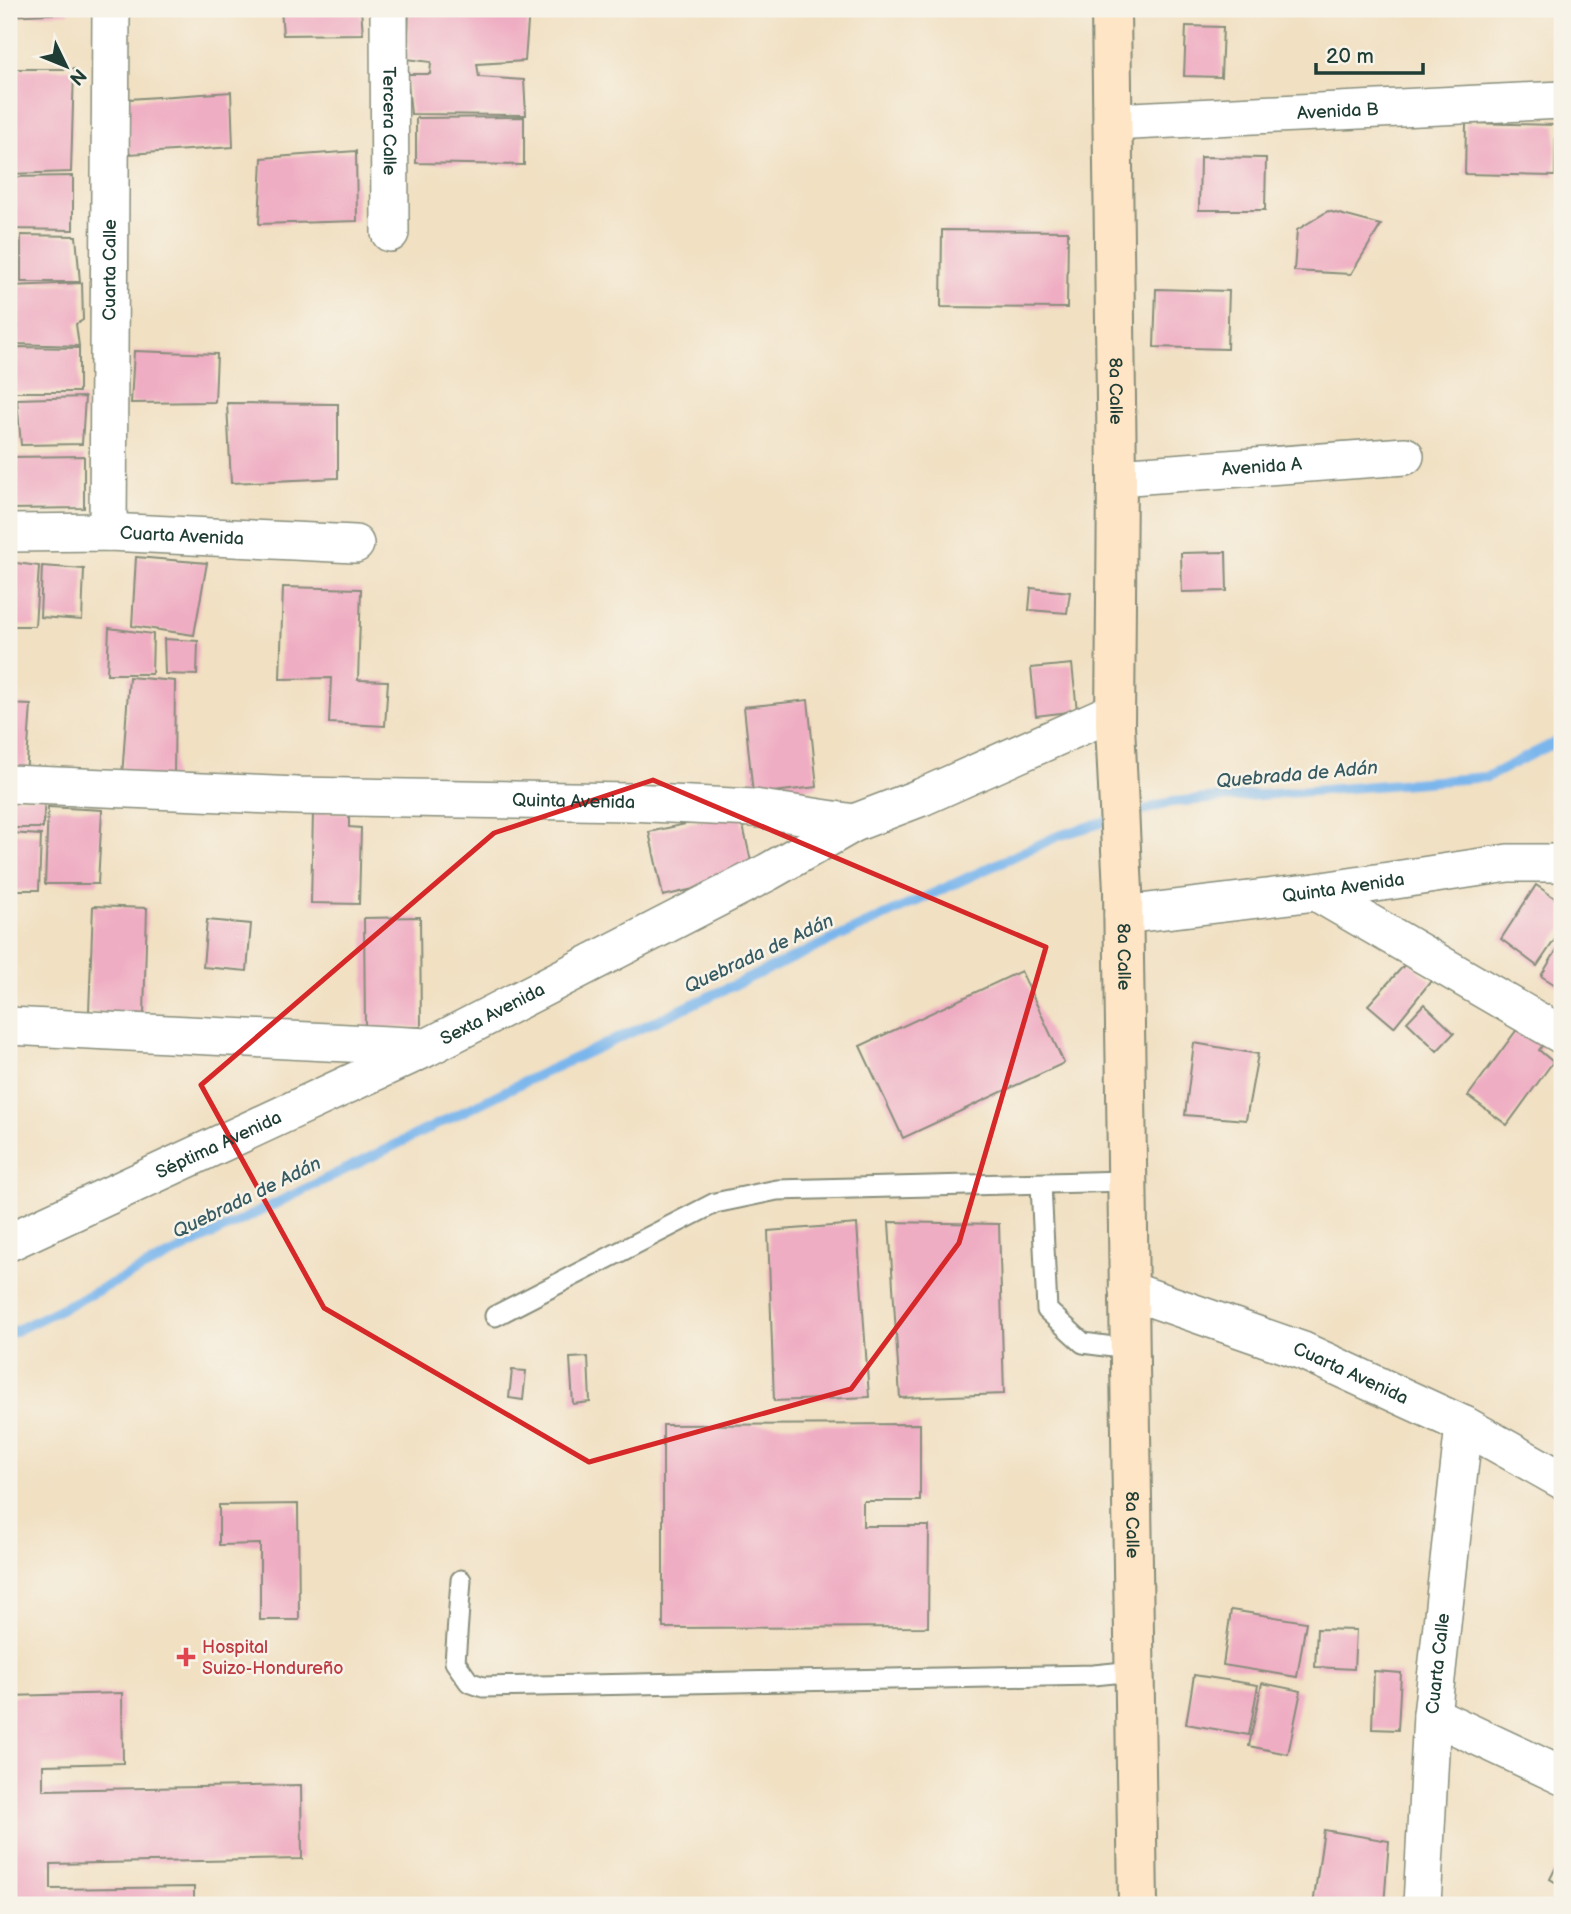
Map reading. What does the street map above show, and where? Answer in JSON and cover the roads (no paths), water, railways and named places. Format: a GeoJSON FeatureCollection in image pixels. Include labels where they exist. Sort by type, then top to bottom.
{"type":"FeatureCollection","features":[{"type":"Feature","properties":{"kind":"street","name":"Cuarta Calle"},"geometry":{"type":"LineString","coordinates":[[108,532],[111,9]]}},
{"type":"Feature","properties":{"kind":"street","name":"Tercera Calle"},"geometry":{"type":"LineString","coordinates":[[389,9],[390,233]]}},
{"type":"Feature","properties":{"kind":"street","name":"8a Calle"},"geometry":{"type":"LineString","coordinates":[[1111,9],[1117,477],[1115,718],[1123,903],[1138,1905]]}},
{"type":"Feature","properties":{"kind":"street","name":"Avenida B"},"geometry":{"type":"LineString","coordinates":[[1112,122],[1562,100]]}},
{"type":"Feature","properties":{"kind":"street","name":"Avenida A"},"geometry":{"type":"LineString","coordinates":[[1117,477],[1405,456]]}},
{"type":"Feature","properties":{"kind":"street","name":"Cuarta Avenida"},"geometry":{"type":"LineString","coordinates":[[9,533],[108,532],[355,544]]}},
{"type":"Feature","properties":{"kind":"street","name":"Quinta Avenida"},"geometry":{"type":"LineString","coordinates":[[9,783],[297,796],[629,802],[754,808],[854,823],[1115,718]]}},
{"type":"Feature","properties":{"kind":"street","name":"Sexta Avenida"},"geometry":{"type":"LineString","coordinates":[[9,1026],[428,1047],[768,872],[854,823]]}},
{"type":"Feature","properties":{"kind":"street","name":"Quinta Avenida"},"geometry":{"type":"LineString","coordinates":[[1123,903],[1316,892],[1508,863],[1562,863]]}},
{"type":"Feature","properties":{"kind":"street"},"geometry":{"type":"LineString","coordinates":[[1316,892],[1562,1035]]}},
{"type":"Feature","properties":{"kind":"street","name":"Séptima Avenida"},"geometry":{"type":"LineString","coordinates":[[9,1242],[428,1047]]}},
{"type":"Feature","properties":{"kind":"street","name":"Cuarta Avenida"},"geometry":{"type":"LineString","coordinates":[[1128,1290],[1303,1351],[1464,1425],[1562,1480]]}},
{"type":"Feature","properties":{"kind":"street","name":"Cuarta Calle"},"geometry":{"type":"LineString","coordinates":[[1422,1905],[1432,1715],[1464,1425]]}},
{"type":"Feature","properties":{"kind":"street"},"geometry":{"type":"LineString","coordinates":[[1432,1715],[1562,1776]]}},
{"type":"Feature","properties":{"kind":"lane"},"geometry":{"type":"LineString","coordinates":[[495,1316],[715,1203],[777,1190],[1126,1181]]}},
{"type":"Feature","properties":{"kind":"lane"},"geometry":{"type":"LineString","coordinates":[[1041,1184],[1047,1310],[1083,1343],[1128,1349]]}},
{"type":"Feature","properties":{"kind":"lane"},"geometry":{"type":"LineString","coordinates":[[461,1580],[455,1662],[469,1682],[483,1687],[1094,1675],[1134,1671]]}},
{"type":"Feature","properties":{"kind":"waterway","name":"Quebrada de Adán"},"geometry":{"type":"LineString","coordinates":[[9,1334],[532,1078],[1058,836],[1171,802],[1487,777],[1562,739]]}},
{"type":"Feature","properties":{"kind":"place","name":"Hospital Suizo-Hondureño"},"geometry":{"type":"Point","coordinates":[186,1657]}}]}
